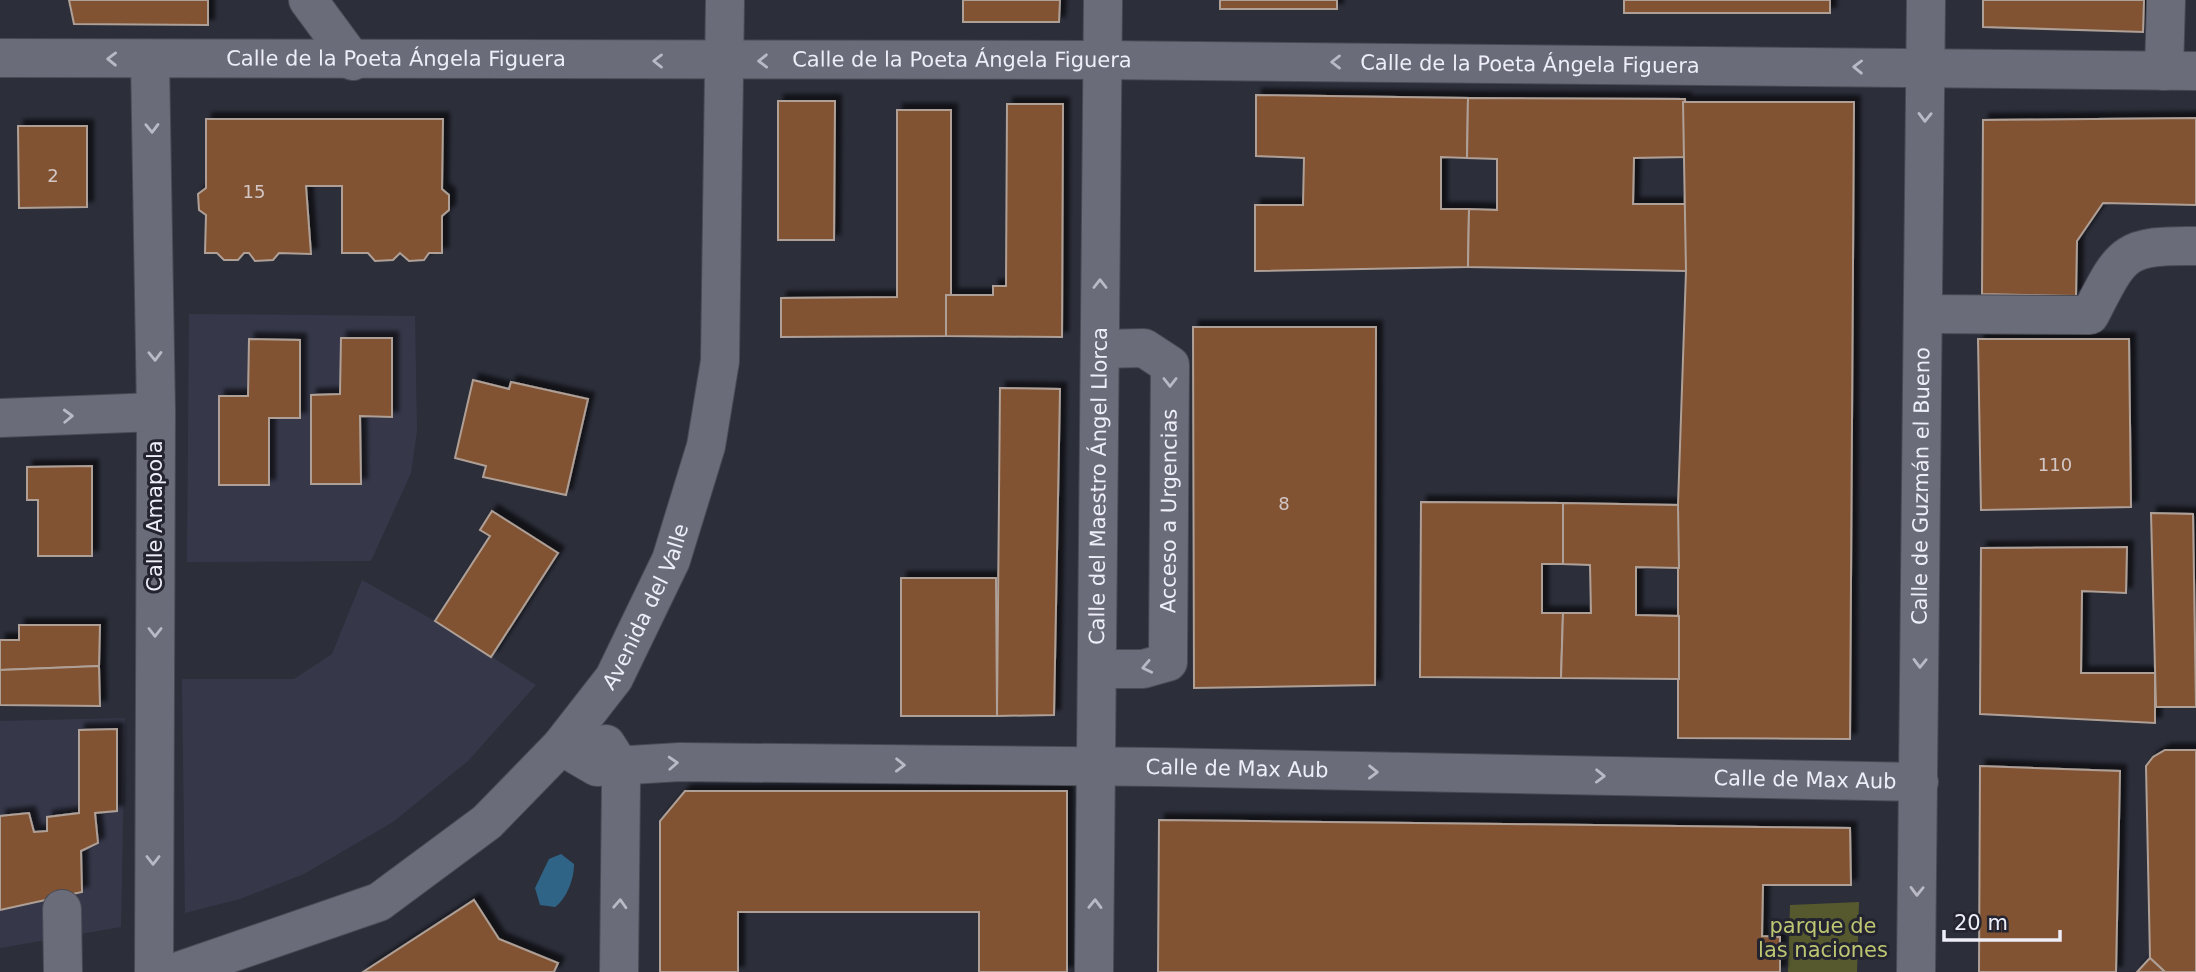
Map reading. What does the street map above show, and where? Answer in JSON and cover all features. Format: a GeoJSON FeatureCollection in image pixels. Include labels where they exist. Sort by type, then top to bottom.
{"type":"FeatureCollection","features":[{"type":"Feature","properties":{"kind":"street"},"geometry":{"type":"LineString","coordinates":[[308,0],[352,61]]}},
{"type":"Feature","properties":{"kind":"street","name":"Avenida del Valle"},"geometry":{"type":"LineString","coordinates":[[176,972],[379,902],[487,822],[571,734],[614,678],[671,560],[691,503],[706,446],[720,361],[725,0]]}},
{"type":"Feature","properties":{"kind":"street","name":"Calle del Maestro Ángel Llorca"},"geometry":{"type":"LineString","coordinates":[[1094,972],[1103,0]]}},
{"type":"Feature","properties":{"kind":"street","name":"Calle de Guzmán el Bueno"},"geometry":{"type":"LineString","coordinates":[[1916,972],[1926,0]]}},
{"type":"Feature","properties":{"kind":"street"},"geometry":{"type":"LineString","coordinates":[[2166,0],[2180,71]]}},
{"type":"Feature","properties":{"kind":"street","name":"Calle de la Poeta Ángela Figuera"},"geometry":{"type":"LineString","coordinates":[[0,58],[352,61],[1101,60],[2180,71]]}},
{"type":"Feature","properties":{"kind":"street","name":"Calle Amapola"},"geometry":{"type":"LineString","coordinates":[[150,60],[156,412],[154,972]]}},
{"type":"Feature","properties":{"kind":"street"},"geometry":{"type":"LineString","coordinates":[[1923,314],[2090,315],[2116,264],[2150,245],[2196,246]]}},
{"type":"Feature","properties":{"kind":"street","name":"Acceso a Urgencias"},"geometry":{"type":"LineString","coordinates":[[1098,668],[1143,669],[1168,662],[1169,594],[1170,365],[1144,348],[1100,349]]}},
{"type":"Feature","properties":{"kind":"street"},"geometry":{"type":"LineString","coordinates":[[0,418],[156,412]]}},
{"type":"Feature","properties":{"kind":"street","name":"Calle de Max Aub"},"geometry":{"type":"LineString","coordinates":[[571,734],[597,766],[694,762],[1919,782]]}},
{"type":"Feature","properties":{"kind":"street"},"geometry":{"type":"LineString","coordinates":[[619,972],[623,832],[620,766]]}},
{"type":"Feature","properties":{"kind":"street"},"geometry":{"type":"LineString","coordinates":[[62,909],[63,972]]}},
{"type":"Feature","properties":{"kind":"shaded area"},"geometry":{"type":"Polygon","coordinates":[[[189,314],[415,316],[417,431],[411,473],[371,561],[187,562],[189,314]]]}},
{"type":"Feature","properties":{"kind":"shaded area"},"geometry":{"type":"Polygon","coordinates":[[[362,580],[435,621],[536,685],[468,761],[393,822],[304,874],[240,899],[185,913],[182,679],[294,679],[332,654],[362,580]]]}},
{"type":"Feature","properties":{"kind":"shaded area"},"geometry":{"type":"Polygon","coordinates":[[[125,718],[121,927],[0,948],[0,721],[125,718]]]}},
{"type":"Feature","properties":{"kind":"green space","name":"parque de las naciones"},"geometry":{"type":"Polygon","coordinates":[[[1859,902],[1857,972],[1788,972],[1790,905],[1859,902]]]}},
{"type":"Feature","properties":{"kind":"water"},"geometry":{"type":"Polygon","coordinates":[[[561,854],[574,864],[569,888],[555,907],[540,905],[535,888],[549,859],[561,854]]]}},
{"type":"Feature","properties":{"kind":"building"},"geometry":{"type":"Polygon","coordinates":[[[69,0],[208,0],[208,25],[74,24],[69,0]]]}},
{"type":"Feature","properties":{"kind":"building"},"geometry":{"type":"Polygon","coordinates":[[[963,0],[1060,0],[1059,22],[963,22],[963,0]]]}},
{"type":"Feature","properties":{"kind":"building"},"geometry":{"type":"Polygon","coordinates":[[[1220,0],[1337,0],[1337,9],[1220,9],[1220,0]]]}},
{"type":"Feature","properties":{"kind":"building"},"geometry":{"type":"Polygon","coordinates":[[[1624,0],[1830,0],[1830,13],[1624,13],[1624,0]]]}},
{"type":"Feature","properties":{"kind":"building"},"geometry":{"type":"Polygon","coordinates":[[[1983,0],[2144,0],[2143,32],[1983,27],[1983,0]]]}},
{"type":"Feature","properties":{"kind":"building"},"geometry":{"type":"Polygon","coordinates":[[[1256,95],[1468,98],[1467,158],[1441,157],[1441,209],[1469,209],[1468,267],[1255,271],[1255,205],[1303,205],[1304,158],[1256,156],[1256,95]]]}},
{"type":"Feature","properties":{"kind":"building"},"geometry":{"type":"Polygon","coordinates":[[[1468,98],[1685,99],[1686,157],[1634,158],[1633,204],[1686,204],[1686,271],[1468,267],[1469,209],[1497,210],[1497,159],[1467,158],[1468,98]]]}},
{"type":"Feature","properties":{"kind":"building"},"geometry":{"type":"Polygon","coordinates":[[[778,101],[835,101],[834,240],[778,240],[778,101]]]}},
{"type":"Feature","properties":{"kind":"building"},"geometry":{"type":"Polygon","coordinates":[[[1683,102],[1854,102],[1850,739],[1678,738],[1678,505],[1686,271],[1683,102]]]}},
{"type":"Feature","properties":{"kind":"building"},"geometry":{"type":"Polygon","coordinates":[[[1007,104],[1063,104],[1062,337],[946,336],[946,295],[993,295],[993,286],[1006,286],[1007,104]]]}},
{"type":"Feature","properties":{"kind":"building"},"geometry":{"type":"Polygon","coordinates":[[[897,110],[951,110],[951,295],[946,295],[946,336],[781,337],[781,298],[897,297],[897,110]]]}},
{"type":"Feature","properties":{"kind":"building"},"geometry":{"type":"Polygon","coordinates":[[[2196,118],[2196,205],[2103,203],[2077,241],[2076,296],[1982,294],[1983,120],[2196,118]]]}},
{"type":"Feature","properties":{"kind":"building"},"geometry":{"type":"Polygon","coordinates":[[[206,119],[443,119],[442,189],[449,195],[449,210],[442,216],[442,253],[429,253],[424,260],[409,261],[400,253],[393,260],[375,261],[368,253],[342,253],[342,186],[306,186],[311,254],[279,253],[273,260],[255,261],[249,253],[244,253],[238,260],[224,260],[217,253],[205,253],[206,215],[199,210],[198,194],[206,188],[206,119]]]}},
{"type":"Feature","properties":{"kind":"building"},"geometry":{"type":"Polygon","coordinates":[[[18,126],[87,126],[87,207],[19,208],[18,126]]]}},
{"type":"Feature","properties":{"kind":"building"},"geometry":{"type":"Polygon","coordinates":[[[1193,327],[1376,327],[1375,685],[1194,688],[1193,327]]]}},
{"type":"Feature","properties":{"kind":"building"},"geometry":{"type":"Polygon","coordinates":[[[341,338],[392,338],[392,417],[360,416],[361,484],[311,484],[311,395],[340,394],[341,338]]]}},
{"type":"Feature","properties":{"kind":"building"},"geometry":{"type":"Polygon","coordinates":[[[249,339],[300,340],[300,418],[269,418],[269,485],[219,485],[219,396],[248,396],[249,339]]]}},
{"type":"Feature","properties":{"kind":"building"},"geometry":{"type":"Polygon","coordinates":[[[1978,339],[2129,339],[2131,507],[1981,510],[1978,339]]]}},
{"type":"Feature","properties":{"kind":"building"},"geometry":{"type":"Polygon","coordinates":[[[473,380],[509,389],[511,382],[588,399],[566,495],[483,477],[486,466],[455,458],[473,380]]]}},
{"type":"Feature","properties":{"kind":"building"},"geometry":{"type":"Polygon","coordinates":[[[1000,388],[1060,389],[1054,715],[997,716],[1000,388]]]}},
{"type":"Feature","properties":{"kind":"building"},"geometry":{"type":"Polygon","coordinates":[[[92,466],[92,556],[38,556],[38,500],[27,500],[27,467],[92,466]]]}},
{"type":"Feature","properties":{"kind":"building"},"geometry":{"type":"Polygon","coordinates":[[[1421,502],[1563,503],[1563,564],[1542,564],[1542,613],[1563,613],[1561,678],[1420,677],[1421,502]]]}},
{"type":"Feature","properties":{"kind":"building"},"geometry":{"type":"Polygon","coordinates":[[[1563,503],[1678,505],[1679,568],[1636,567],[1636,615],[1679,616],[1679,679],[1561,678],[1563,613],[1591,613],[1590,565],[1563,564],[1563,503]]]}},
{"type":"Feature","properties":{"kind":"building"},"geometry":{"type":"Polygon","coordinates":[[[492,511],[558,553],[491,657],[435,621],[490,536],[480,530],[492,511]]]}},
{"type":"Feature","properties":{"kind":"building"},"geometry":{"type":"Polygon","coordinates":[[[2151,513],[2193,514],[2196,707],[2156,707],[2151,513]]]}},
{"type":"Feature","properties":{"kind":"building"},"geometry":{"type":"Polygon","coordinates":[[[2127,547],[2126,593],[2082,591],[2081,673],[2155,673],[2155,723],[1980,714],[1981,548],[2127,547]]]}},
{"type":"Feature","properties":{"kind":"building"},"geometry":{"type":"Polygon","coordinates":[[[901,578],[996,578],[997,716],[901,716],[901,578]]]}},
{"type":"Feature","properties":{"kind":"building"},"geometry":{"type":"Polygon","coordinates":[[[19,625],[100,625],[99,666],[0,670],[0,640],[19,640],[19,625]]]}},
{"type":"Feature","properties":{"kind":"building"},"geometry":{"type":"Polygon","coordinates":[[[99,666],[100,706],[0,705],[0,670],[99,666]]]}},
{"type":"Feature","properties":{"kind":"building"},"geometry":{"type":"Polygon","coordinates":[[[117,729],[117,811],[95,813],[98,843],[81,851],[82,892],[0,910],[0,816],[29,813],[34,832],[47,831],[47,817],[79,813],[79,730],[117,729]]]}},
{"type":"Feature","properties":{"kind":"building"},"geometry":{"type":"Polygon","coordinates":[[[2165,750],[2196,750],[2196,972],[2165,972],[2150,958],[2146,766],[2153,757],[2165,750]]]}},
{"type":"Feature","properties":{"kind":"building"},"geometry":{"type":"Polygon","coordinates":[[[1980,766],[2120,771],[2116,972],[1979,972],[1980,766]]]}},
{"type":"Feature","properties":{"kind":"building"},"geometry":{"type":"Polygon","coordinates":[[[685,791],[1067,791],[1067,972],[979,972],[979,912],[738,912],[738,972],[660,972],[660,821],[685,791]]]}},
{"type":"Feature","properties":{"kind":"building"},"geometry":{"type":"Polygon","coordinates":[[[1159,820],[1850,828],[1851,885],[1763,885],[1762,936],[1780,937],[1780,972],[1158,972],[1159,820]]]}},
{"type":"Feature","properties":{"kind":"building"},"geometry":{"type":"Polygon","coordinates":[[[474,900],[499,939],[558,963],[554,972],[363,972],[474,900]]]}},
{"type":"Feature","properties":{"kind":"building"},"geometry":{"type":"Polygon","coordinates":[[[2150,958],[2165,972],[2137,972],[2150,958]]]}}]}
